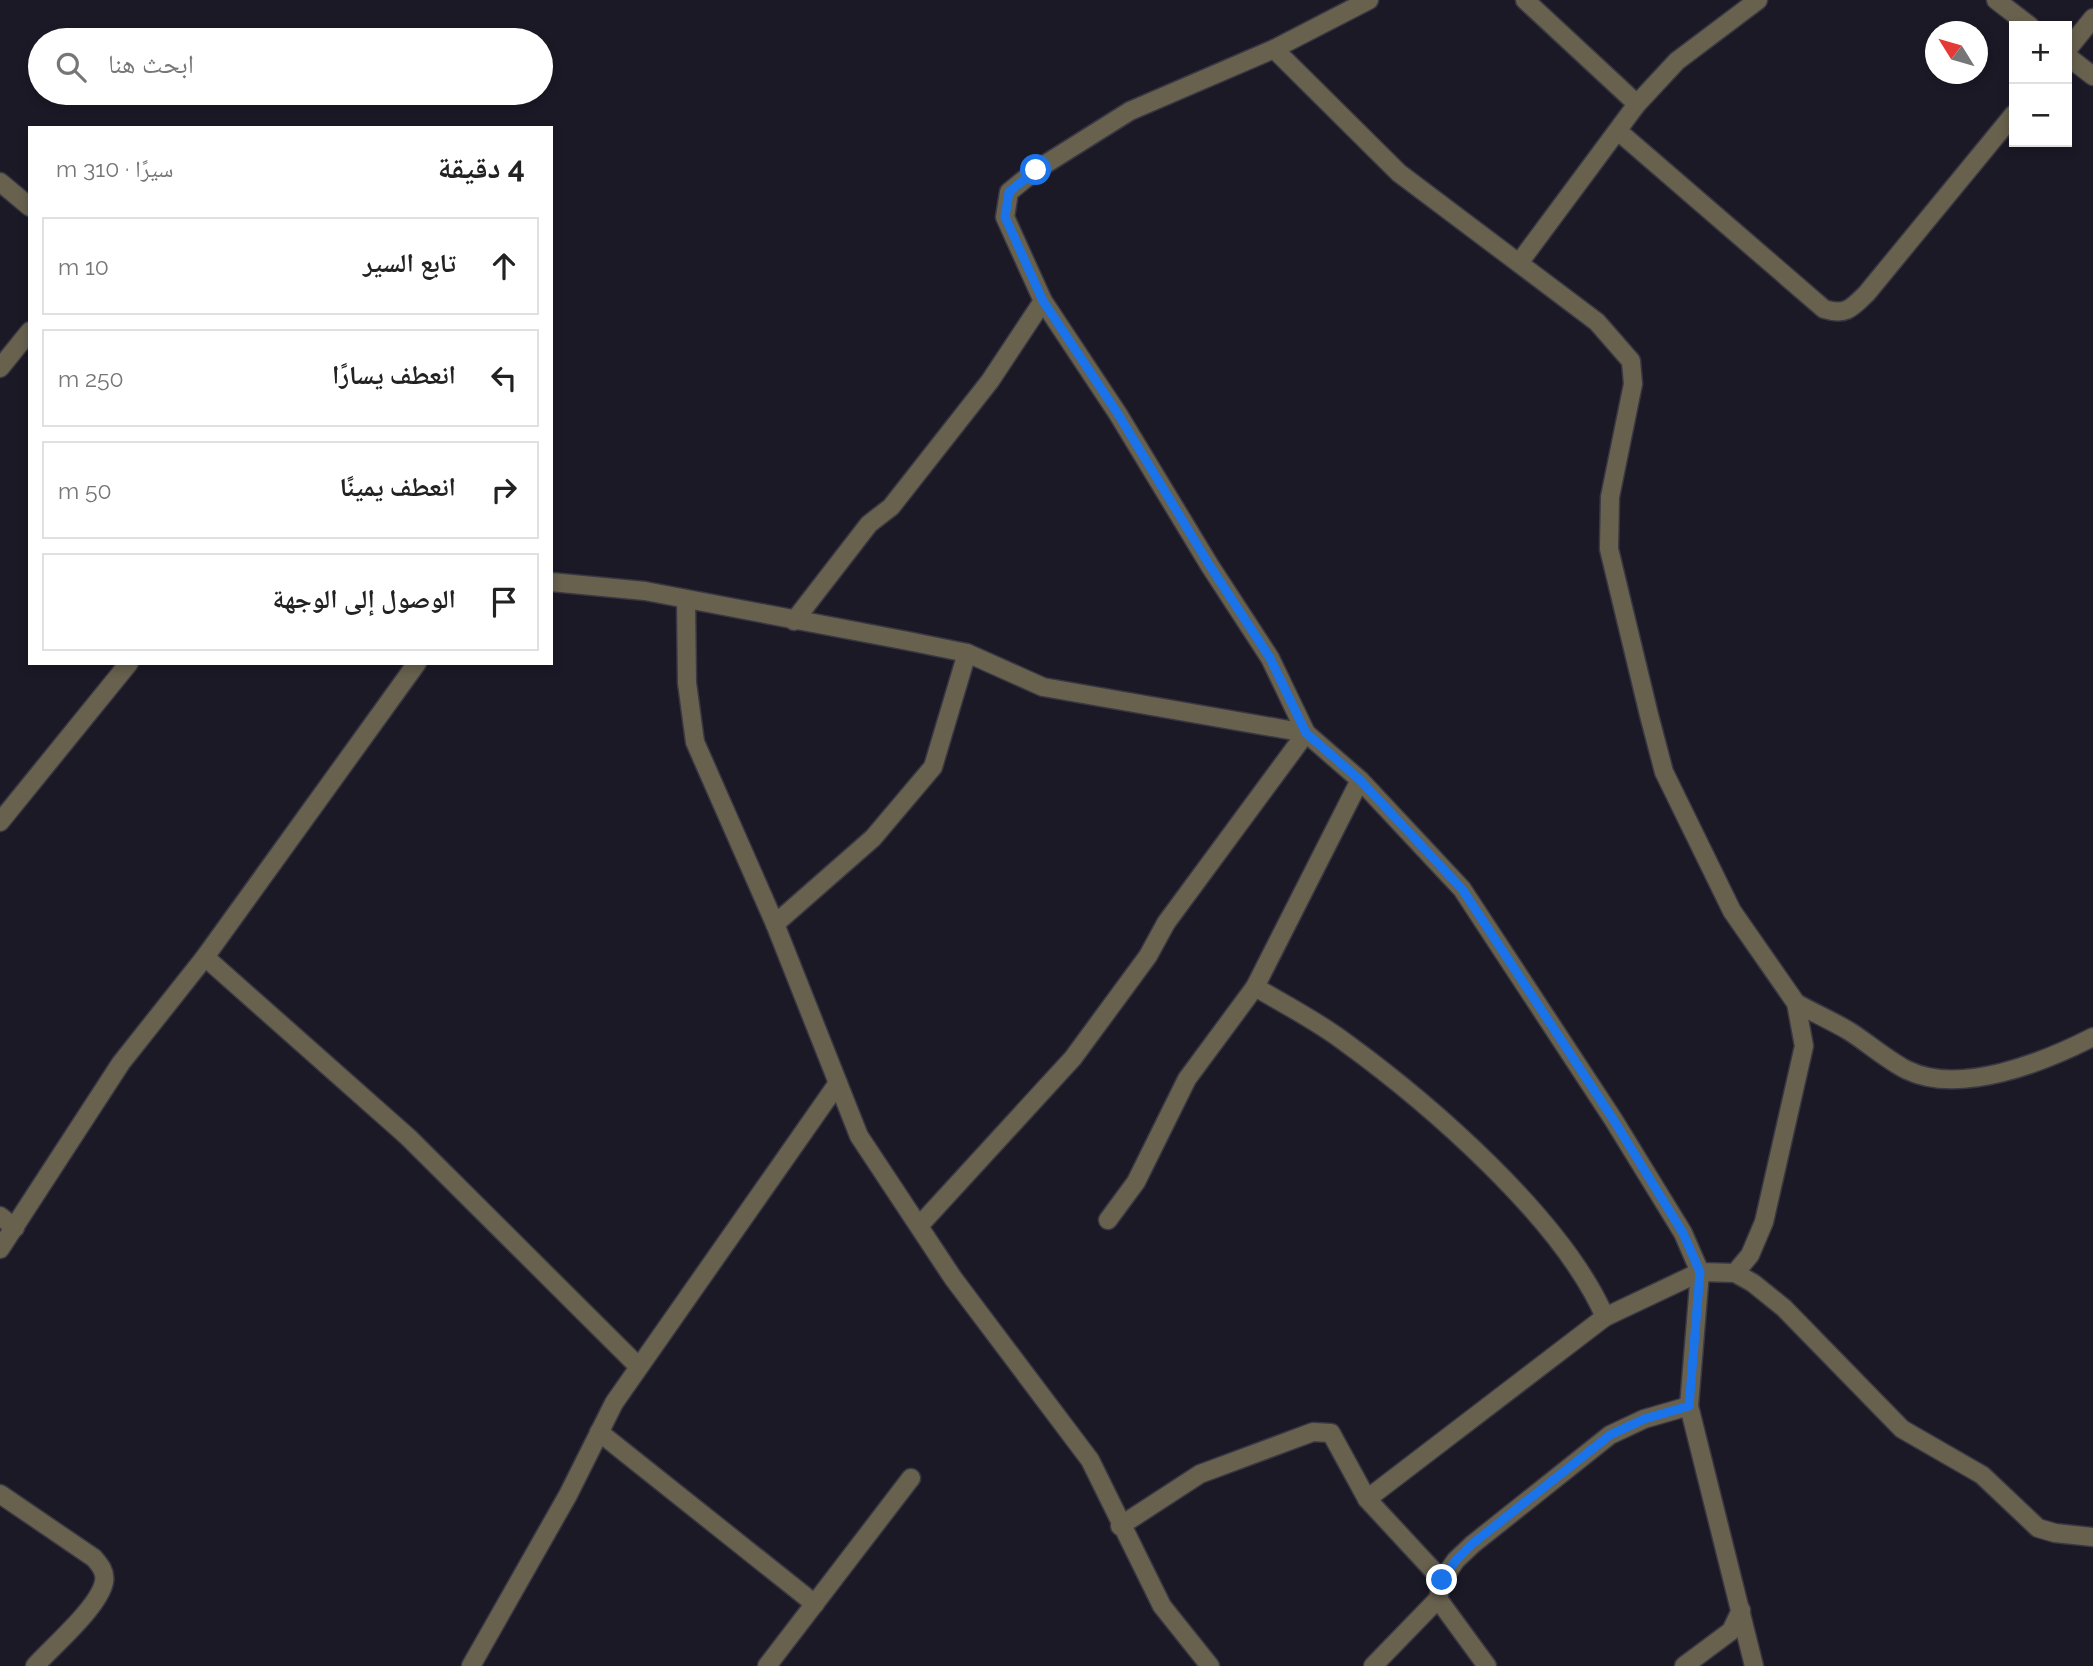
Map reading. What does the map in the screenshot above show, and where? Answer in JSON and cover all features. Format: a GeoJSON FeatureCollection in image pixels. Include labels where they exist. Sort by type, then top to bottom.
{"type":"FeatureCollection","features":[{"type":"Feature","properties":{"kind":"street"},"geometry":{"type":"LineString","coordinates":[[1369,0],[1274,48],[1130,111],[1036,170],[1009,192],[1005,217],[1043,301],[1118,414],[1210,566],[1270,658],[1306,733],[1360,780],[1462,889],[1613,1119],[1683,1233],[1700,1272],[1689,1406],[1754,1666]]}},
{"type":"Feature","properties":{"kind":"street"},"geometry":{"type":"LineString","coordinates":[[1525,0],[1637,104]]}},
{"type":"Feature","properties":{"kind":"street"},"geometry":{"type":"LineString","coordinates":[[1519,263],[1637,104],[1677,61],[1758,0]]}},
{"type":"Feature","properties":{"kind":"street"},"geometry":{"type":"LineString","coordinates":[[1996,0],[2023,21]]}},
{"type":"Feature","properties":{"kind":"street"},"geometry":{"type":"LineString","coordinates":[[2072,44],[2093,18]]}},
{"type":"Feature","properties":{"kind":"street"},"geometry":{"type":"LineString","coordinates":[[1274,48],[1399,173],[1597,322],[1631,362],[1633,384],[1610,497],[1609,549],[1652,726],[1664,772],[1732,911],[1796,1003],[1804,1046],[1767,1208],[1750,1255],[1735,1273]]}},
{"type":"Feature","properties":{"kind":"street"},"geometry":{"type":"LineString","coordinates":[[2072,59],[2093,76]]}},
{"type":"Feature","properties":{"kind":"street"},"geometry":{"type":"LineString","coordinates":[[1618,131],[1824,309],[1838,314],[1849,311],[1867,293],[2009,120]]}},
{"type":"Feature","properties":{"kind":"street"},"geometry":{"type":"LineString","coordinates":[[0,182],[28,205]]}},
{"type":"Feature","properties":{"kind":"street"},"geometry":{"type":"LineString","coordinates":[[794,621],[869,524],[891,507],[990,381],[1043,301]]}},
{"type":"Feature","properties":{"kind":"street"},"geometry":{"type":"LineString","coordinates":[[0,368],[28,333]]}},
{"type":"Feature","properties":{"kind":"street"},"geometry":{"type":"LineString","coordinates":[[553,582],[645,591],[967,653],[1044,687],[1306,733]]}},
{"type":"Feature","properties":{"kind":"street"},"geometry":{"type":"LineString","coordinates":[[686,599],[687,683],[695,743],[775,924],[859,1136],[953,1278],[1090,1460],[1120,1526],[1162,1606],[1210,1666]]}},
{"type":"Feature","properties":{"kind":"street"},"geometry":{"type":"LineString","coordinates":[[775,924],[873,838],[933,767],[967,653]]}},
{"type":"Feature","properties":{"kind":"street"},"geometry":{"type":"LineString","coordinates":[[0,822],[127,665]]}},
{"type":"Feature","properties":{"kind":"street"},"geometry":{"type":"LineString","coordinates":[[0,1249],[121,1063],[205,957],[416,665]]}},
{"type":"Feature","properties":{"kind":"street"},"geometry":{"type":"LineString","coordinates":[[919,1226],[1073,1058],[1148,956],[1166,923],[1306,733]]}},
{"type":"Feature","properties":{"kind":"street"},"geometry":{"type":"LineString","coordinates":[[1108,1220],[1136,1182],[1187,1079],[1255,987],[1360,780]]}},
{"type":"Feature","properties":{"kind":"street"},"geometry":{"type":"LineString","coordinates":[[205,957],[408,1137],[639,1367]]}},
{"type":"Feature","properties":{"kind":"street"},"geometry":{"type":"LineString","coordinates":[[1255,987],[1341,1039],[1430,1112],[1508,1183],[1587,1280],[1605,1317]]}},
{"type":"Feature","properties":{"kind":"street"},"geometry":{"type":"LineString","coordinates":[[1796,1003],[1847,1031],[1908,1070],[1934,1079],[1985,1077],[2032,1062],[2093,1037]]}},
{"type":"Feature","properties":{"kind":"street"},"geometry":{"type":"LineString","coordinates":[[471,1666],[568,1495],[614,1403],[838,1083]]}},
{"type":"Feature","properties":{"kind":"street"},"geometry":{"type":"LineString","coordinates":[[0,1216],[15,1228]]}},
{"type":"Feature","properties":{"kind":"street"},"geometry":{"type":"LineString","coordinates":[[1367,1499],[1605,1317],[1700,1272],[1735,1273],[1753,1283],[1784,1308],[1902,1429],[1982,1475],[2038,1528],[2055,1533],[2093,1537]]}},
{"type":"Feature","properties":{"kind":"street"},"geometry":{"type":"LineString","coordinates":[[1373,1666],[1438,1599],[1442,1580],[1472,1544],[1610,1435],[1644,1419],[1689,1406]]}},
{"type":"Feature","properties":{"kind":"street"},"geometry":{"type":"LineString","coordinates":[[599,1432],[815,1604]]}},
{"type":"Feature","properties":{"kind":"street"},"geometry":{"type":"LineString","coordinates":[[1120,1526],[1200,1474],[1258,1449],[1313,1432],[1331,1433],[1367,1499],[1442,1580]]}},
{"type":"Feature","properties":{"kind":"street"},"geometry":{"type":"LineString","coordinates":[[767,1666],[911,1479]]}},
{"type":"Feature","properties":{"kind":"street"},"geometry":{"type":"LineString","coordinates":[[0,1494],[94,1558],[103,1568],[104,1581],[97,1598],[35,1666]]}},
{"type":"Feature","properties":{"kind":"street"},"geometry":{"type":"LineString","coordinates":[[1438,1599],[1487,1666]]}},
{"type":"Feature","properties":{"kind":"street"},"geometry":{"type":"LineString","coordinates":[[1684,1666],[1731,1631],[1741,1610]]}},
{"type":"Feature","properties":{"kind":"route"},"geometry":{"type":"LineString","coordinates":[[1036,170],[1009,192],[1005,217],[1043,301],[1118,414],[1210,566],[1270,658],[1306,733],[1360,780],[1424,845],[1462,889],[1613,1119],[1683,1233],[1700,1272],[1689,1406],[1644,1419],[1610,1435],[1472,1544],[1442,1580]]}}]}
